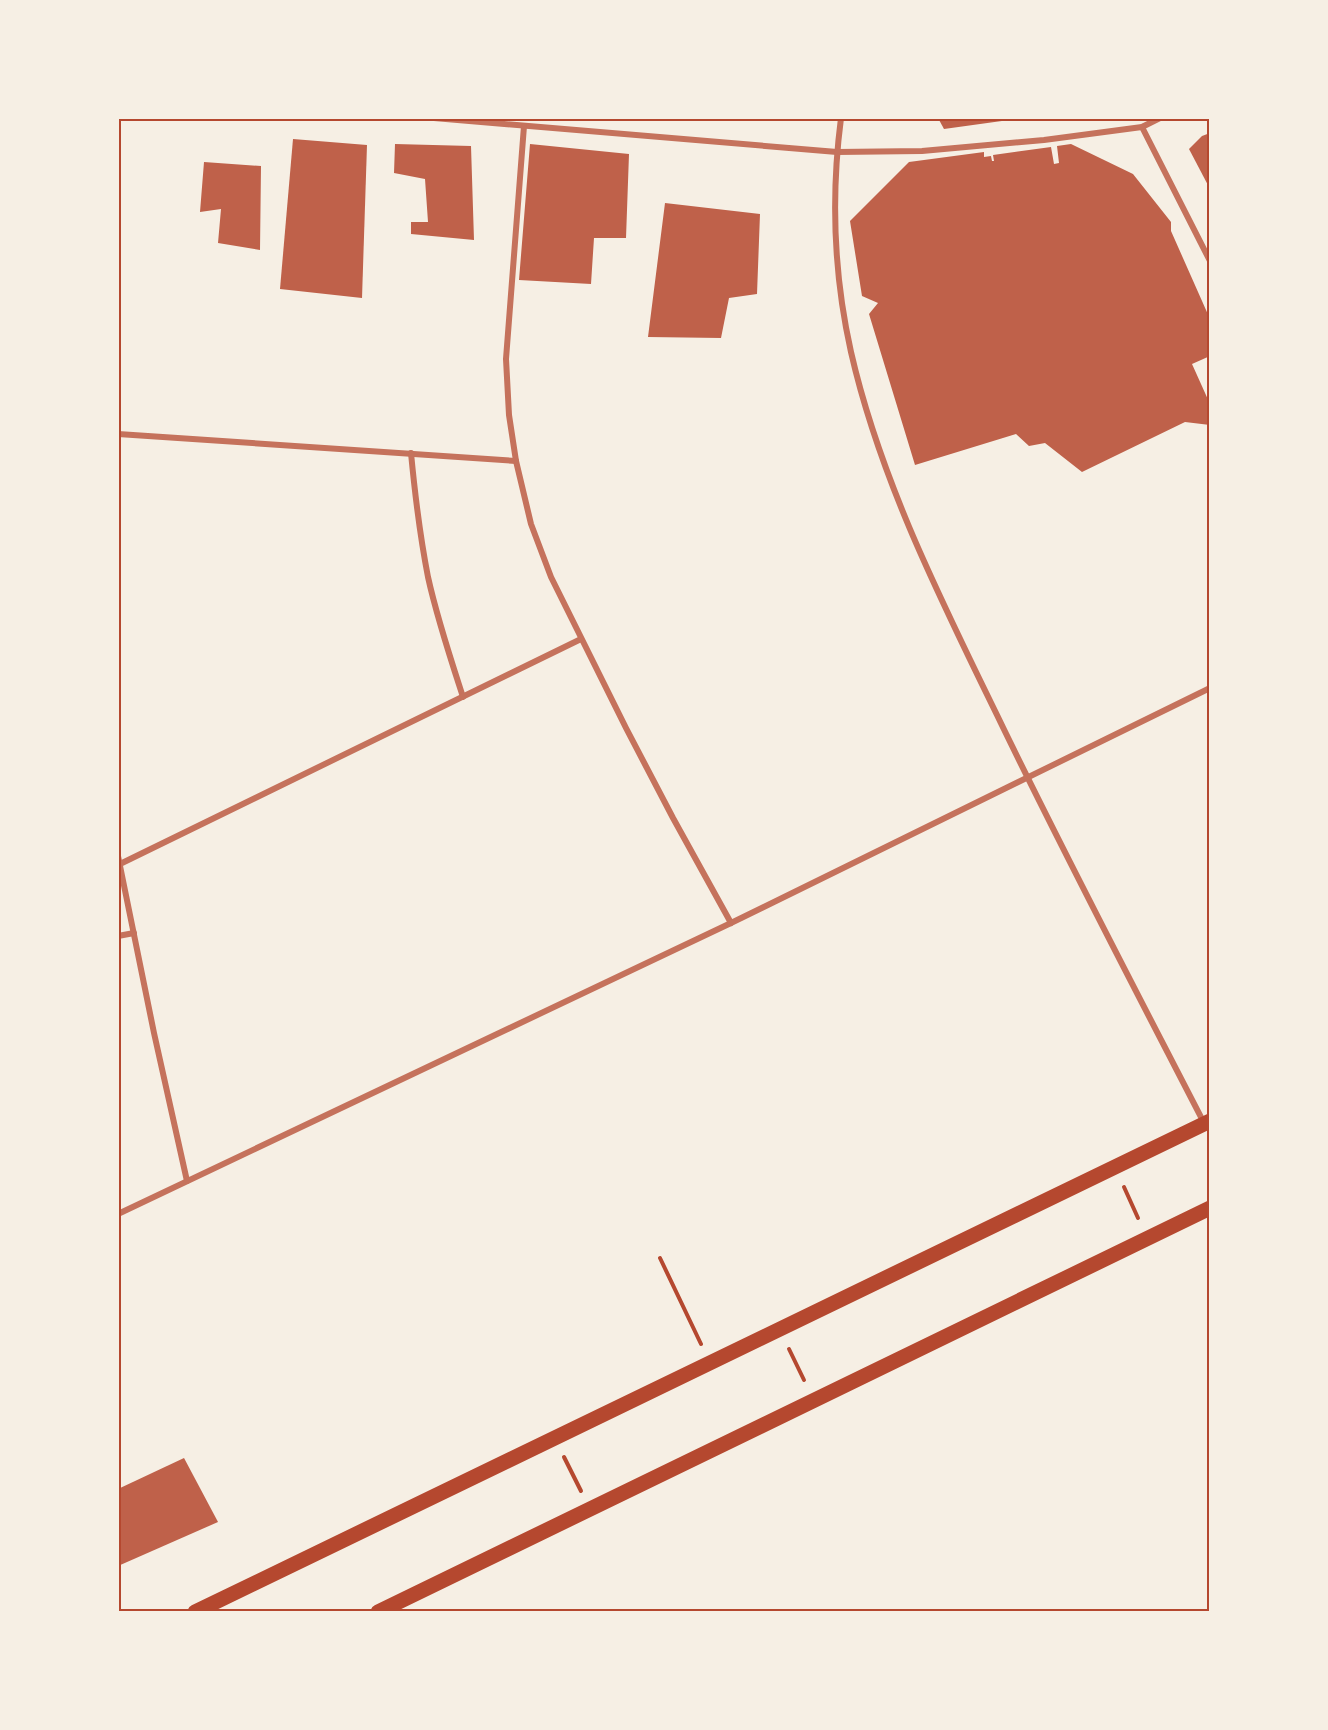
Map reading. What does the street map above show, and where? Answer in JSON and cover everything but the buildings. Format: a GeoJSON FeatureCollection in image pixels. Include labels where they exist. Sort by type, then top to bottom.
{"type":"FeatureCollection","features":[{"type":"Feature","properties":{"kind":"main road"},"geometry":{"type":"LineString","coordinates":[[195,1611],[1207,1123]]}},
{"type":"Feature","properties":{"kind":"main road"},"geometry":{"type":"LineString","coordinates":[[378,1611],[1209,1208]]}},
{"type":"Feature","properties":{"kind":"street"},"geometry":{"type":"LineString","coordinates":[[434,118],[837,152],[922,151],[1044,140],[1142,127],[1160,118]]}},
{"type":"Feature","properties":{"kind":"street"},"geometry":{"type":"LineString","coordinates":[[841,118],[837,152],[835,218],[840,284],[850,350],[867,414],[915,542],[1027,777],[1207,1123]]}},
{"type":"Feature","properties":{"kind":"street"},"geometry":{"type":"LineString","coordinates":[[524,126],[506,359],[509,415],[516,461],[531,524],[550,577],[581,639],[673,818],[731,923]]}},
{"type":"Feature","properties":{"kind":"street"},"geometry":{"type":"LineString","coordinates":[[1142,127],[1209,261]]}},
{"type":"Feature","properties":{"kind":"street"},"geometry":{"type":"LineString","coordinates":[[118,434],[516,461]]}},
{"type":"Feature","properties":{"kind":"street"},"geometry":{"type":"LineString","coordinates":[[411,453],[417,515],[428,577],[463,697]]}},
{"type":"Feature","properties":{"kind":"street"},"geometry":{"type":"LineString","coordinates":[[120,864],[581,639]]}},
{"type":"Feature","properties":{"kind":"street"},"geometry":{"type":"LineString","coordinates":[[118,1214],[731,923],[1209,688]]}},
{"type":"Feature","properties":{"kind":"street"},"geometry":{"type":"LineString","coordinates":[[118,856],[188,1181]]}},
{"type":"Feature","properties":{"kind":"street"},"geometry":{"type":"LineString","coordinates":[[118,936],[134,933]]}},
{"type":"Feature","properties":{"kind":"path"},"geometry":{"type":"LineString","coordinates":[[1115,1167],[1148,1238]]}},
{"type":"Feature","properties":{"kind":"path"},"geometry":{"type":"LineString","coordinates":[[660,1258],[710,1364]]}},
{"type":"Feature","properties":{"kind":"path"},"geometry":{"type":"LineString","coordinates":[[779,1329],[813,1400]]}},
{"type":"Feature","properties":{"kind":"path"},"geometry":{"type":"LineString","coordinates":[[554,1438],[590,1509]]}}]}
